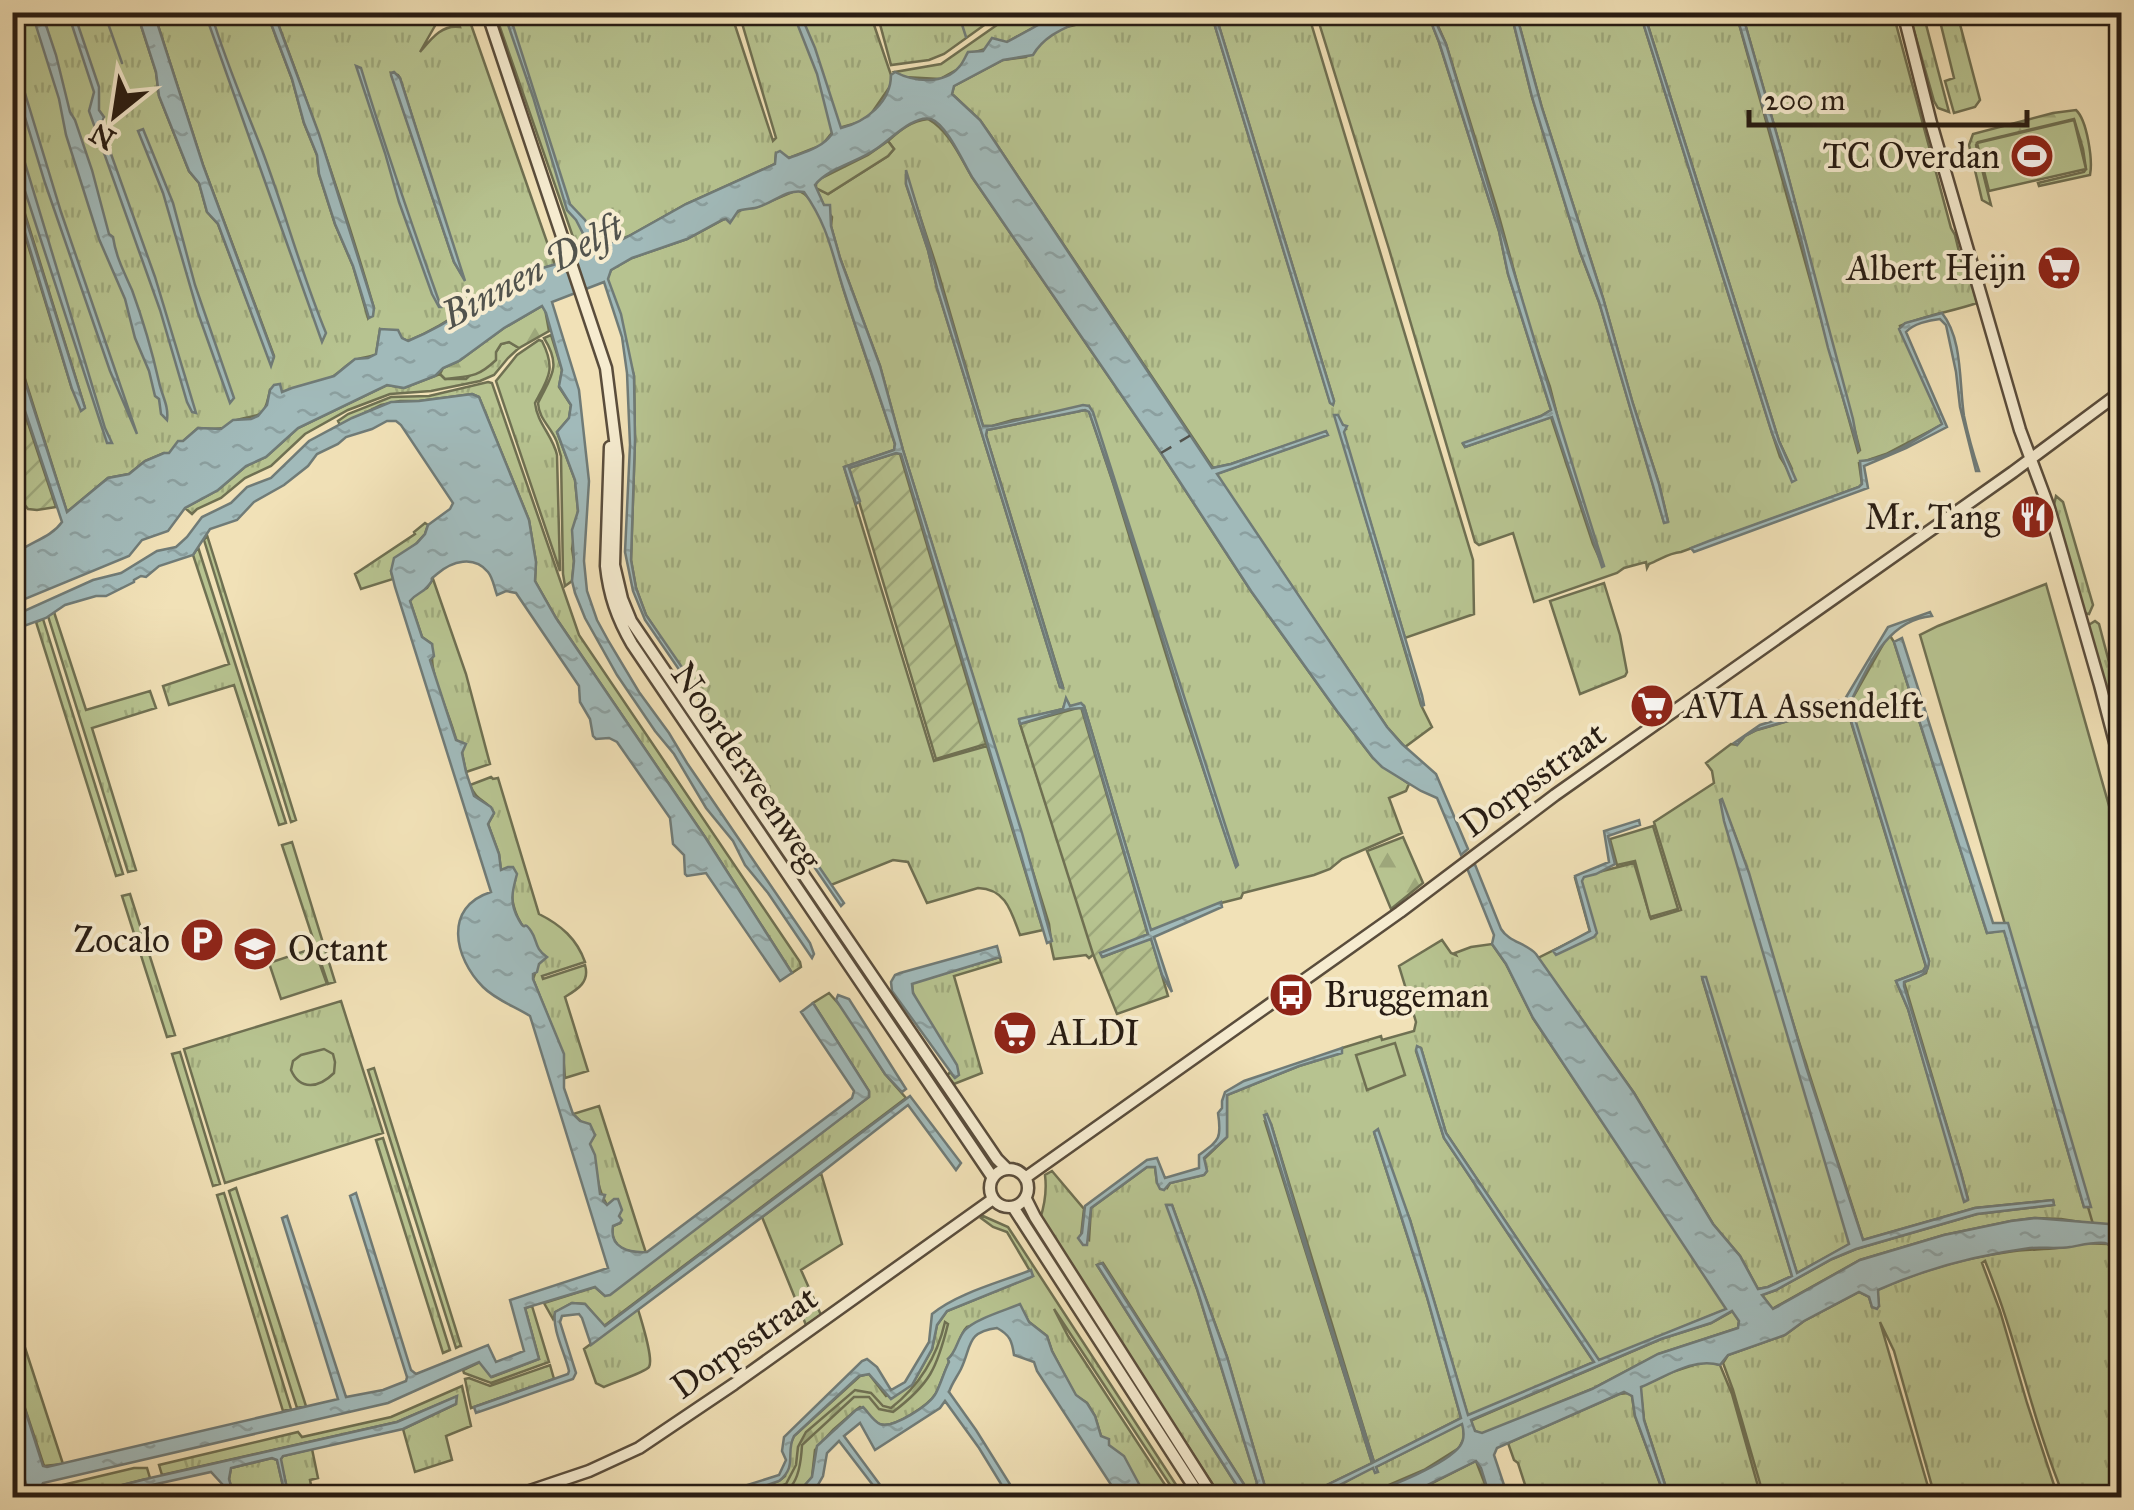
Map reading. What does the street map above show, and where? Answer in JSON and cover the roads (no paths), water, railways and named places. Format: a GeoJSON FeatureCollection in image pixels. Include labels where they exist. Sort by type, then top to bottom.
{"type":"FeatureCollection","features":[{"type":"Feature","properties":{"kind":"street","name":"Noorderveenweg"},"geometry":{"type":"LineString","coordinates":[[487,12],[606,368],[618,456],[614,565],[631,621],[993,1154],[1007,1169]]}},
{"type":"Feature","properties":{"kind":"street"},"geometry":{"type":"LineString","coordinates":[[1903,12],[1922,61],[1940,148],[2020,430],[2049,508],[2100,685],[2122,792]]}},
{"type":"Feature","properties":{"kind":"street","name":"Noorderveenweg"},"geometry":{"type":"LineString","coordinates":[[596,336],[610,456],[606,566],[620,624],[993,1178]]}},
{"type":"Feature","properties":{"kind":"street","name":"Dorpsstraat"},"geometry":{"type":"LineString","coordinates":[[1026,1178],[2122,391]]}},
{"type":"Feature","properties":{"kind":"street"},"geometry":{"type":"LineString","coordinates":[[1202,1498],[1013,1208],[993,1199],[993,1178],[1007,1169],[1026,1178],[1026,1199],[1035,1217],[1214,1498]]}},
{"type":"Feature","properties":{"kind":"street","name":"Dorpsstraat"},"geometry":{"type":"LineString","coordinates":[[509,1498],[589,1471],[639,1448],[993,1199]]}},
{"type":"Feature","properties":{"kind":"street"},"geometry":{"type":"LineString","coordinates":[[1013,1208],[1026,1199]]}},
{"type":"Feature","properties":{"kind":"water"},"geometry":{"type":"Polygon","coordinates":[[[32,13],[42,13],[56,55],[109,234],[144,324],[167,420],[161,414],[125,299],[99,239],[32,13]]]}},
{"type":"Feature","properties":{"kind":"water"},"geometry":{"type":"Polygon","coordinates":[[[68,13],[74,13],[99,87],[99,110],[104,117],[101,126],[155,277],[196,413],[187,402],[160,310],[89,111],[94,92],[68,13]]]}},
{"type":"Feature","properties":{"kind":"water"},"geometry":{"type":"Polygon","coordinates":[[[137,13],[154,13],[203,165],[274,357],[271,366],[218,224],[207,212],[199,183],[189,171],[159,96],[156,72],[137,13]]]}},
{"type":"Feature","properties":{"kind":"water"},"geometry":{"type":"Polygon","coordinates":[[[205,13],[211,13],[270,173],[326,333],[322,342],[205,13]]]}},
{"type":"Feature","properties":{"kind":"water"},"geometry":{"type":"Polygon","coordinates":[[[267,13],[274,13],[319,134],[374,308],[369,318],[335,224],[292,79],[267,13]]]}},
{"type":"Feature","properties":{"kind":"water"},"geometry":{"type":"Polygon","coordinates":[[[504,13],[509,13],[570,204],[598,243],[619,241],[686,204],[775,164],[776,153],[780,151],[789,158],[828,139],[832,134],[817,74],[793,13],[800,13],[815,48],[841,128],[859,121],[882,102],[895,72],[920,80],[945,77],[959,67],[968,52],[983,51],[992,38],[1007,42],[1060,13],[1096,13],[1053,35],[1033,55],[1003,60],[954,86],[952,94],[980,120],[1212,468],[1326,431],[1328,435],[1217,474],[1387,727],[1436,774],[1468,849],[1461,855],[1437,798],[1382,767],[1337,711],[1251,591],[972,177],[949,136],[931,119],[917,120],[815,185],[824,205],[830,205],[840,258],[880,366],[1052,941],[1047,943],[901,454],[849,468],[860,501],[856,504],[844,467],[894,450],[895,444],[829,242],[804,192],[791,192],[762,206],[738,211],[730,223],[722,220],[687,239],[632,258],[611,270],[608,279],[621,314],[634,376],[631,560],[646,615],[844,903],[841,906],[645,620],[633,591],[625,552],[630,445],[627,373],[622,337],[604,282],[552,302],[579,390],[589,481],[584,561],[587,591],[597,620],[639,692],[810,943],[812,958],[617,675],[585,618],[572,581],[572,530],[578,511],[575,480],[557,432],[569,418],[571,405],[559,386],[562,370],[542,306],[435,376],[404,388],[387,385],[298,428],[266,457],[246,466],[218,490],[185,508],[168,531],[142,540],[129,556],[13,604],[13,556],[62,522],[13,375],[12,341],[67,512],[108,478],[129,474],[145,461],[169,453],[178,441],[198,428],[221,429],[233,420],[258,416],[274,385],[280,384],[282,392],[334,376],[355,359],[376,354],[380,329],[398,330],[408,341],[449,320],[468,304],[476,305],[529,284],[535,270],[578,258],[591,249],[567,210],[504,13]]]}},
{"type":"Feature","properties":{"kind":"water"},"geometry":{"type":"Polygon","coordinates":[[[1211,13],[1215,13],[1333,405],[1330,403],[1211,13]]]}},
{"type":"Feature","properties":{"kind":"water"},"geometry":{"type":"Polygon","coordinates":[[[1430,13],[1435,13],[1446,44],[1602,567],[1552,417],[1465,447],[1463,443],[1551,410],[1430,13]]]}},
{"type":"Feature","properties":{"kind":"water"},"geometry":{"type":"Polygon","coordinates":[[[1511,13],[1516,13],[1668,522],[1664,523],[1599,302],[1532,97],[1511,13]]]}},
{"type":"Feature","properties":{"kind":"water"},"geometry":{"type":"Polygon","coordinates":[[[1640,13],[1644,13],[1779,441],[1796,480],[1792,482],[1772,433],[1640,13]]]}},
{"type":"Feature","properties":{"kind":"water"},"geometry":{"type":"Polygon","coordinates":[[[1736,13],[1742,13],[1782,153],[1859,452],[1828,348],[1736,13]]]}},
{"type":"Feature","properties":{"kind":"water"},"geometry":{"type":"Polygon","coordinates":[[[356,66],[361,68],[441,307],[432,294],[399,202],[356,66]]]}},
{"type":"Feature","properties":{"kind":"water"},"geometry":{"type":"Polygon","coordinates":[[[394,72],[400,78],[465,281],[454,262],[391,75],[394,72]]]}},
{"type":"Feature","properties":{"kind":"water"},"geometry":{"type":"Polygon","coordinates":[[[24,90],[137,434],[110,371],[45,183],[17,91],[24,90]]]}},
{"type":"Feature","properties":{"kind":"water"},"geometry":{"type":"Polygon","coordinates":[[[12,120],[112,443],[107,443],[22,182],[13,149],[12,120]]]}},
{"type":"Feature","properties":{"kind":"water"},"geometry":{"type":"Polygon","coordinates":[[[143,129],[173,203],[195,285],[234,398],[230,403],[198,313],[163,193],[138,131],[143,129]]]}},
{"type":"Feature","properties":{"kind":"water"},"geometry":{"type":"Polygon","coordinates":[[[906,170],[983,426],[1083,405],[1093,412],[1236,867],[1109,468],[1085,410],[987,430],[986,435],[1063,688],[1060,687],[906,184],[906,170]]]}},
{"type":"Feature","properties":{"kind":"water"},"geometry":{"type":"Polygon","coordinates":[[[12,175],[85,408],[81,411],[13,193],[12,175]]]}},
{"type":"Feature","properties":{"kind":"water"},"geometry":{"type":"Polygon","coordinates":[[[1942,313],[1954,335],[1964,416],[1979,471],[1960,407],[1946,325],[1940,319],[1926,321],[1906,332],[1947,427],[1906,448],[1864,466],[1868,488],[1694,552],[1691,548],[1859,487],[1860,461],[1892,453],[1942,424],[1899,329],[1905,323],[1942,313]]]}},
{"type":"Feature","properties":{"kind":"water"},"geometry":{"type":"Polygon","coordinates":[[[472,394],[479,397],[529,520],[535,581],[792,973],[780,981],[706,873],[685,874],[684,855],[673,844],[670,818],[617,742],[593,736],[590,719],[580,702],[579,686],[516,593],[506,591],[497,595],[488,572],[476,563],[463,562],[449,566],[414,596],[410,601],[422,637],[432,644],[434,656],[430,660],[456,740],[466,744],[462,753],[474,796],[494,813],[488,824],[501,870],[513,867],[517,874],[512,897],[516,914],[547,957],[533,979],[564,1054],[564,1088],[573,1114],[590,1124],[595,1135],[590,1144],[600,1194],[605,1195],[603,1201],[607,1205],[618,1199],[622,1210],[622,1220],[613,1226],[614,1239],[627,1250],[647,1252],[852,1098],[854,1091],[801,1012],[813,1003],[869,1091],[869,1097],[610,1295],[605,1296],[595,1287],[525,1308],[539,1359],[491,1377],[479,1362],[388,1403],[43,1483],[43,1497],[30,1497],[13,1440],[13,1372],[43,1466],[47,1467],[338,1399],[282,1218],[287,1216],[346,1397],[383,1390],[406,1381],[407,1377],[350,1196],[356,1193],[411,1370],[416,1374],[488,1345],[496,1362],[524,1351],[510,1300],[608,1268],[530,1016],[483,987],[460,948],[458,934],[465,909],[491,892],[391,571],[394,558],[417,543],[428,525],[453,503],[401,425],[387,421],[346,437],[317,454],[308,466],[254,502],[237,520],[210,529],[193,555],[159,566],[146,577],[141,576],[106,596],[65,605],[46,618],[13,630],[13,616],[93,580],[121,573],[157,551],[176,547],[202,517],[231,503],[247,487],[271,478],[309,441],[352,418],[391,402],[472,394]]]}},
{"type":"Feature","properties":{"kind":"water"},"geometry":{"type":"Polygon","coordinates":[[[1334,415],[1347,426],[1344,432],[1422,695],[1422,706],[1334,415]]]}},
{"type":"Feature","properties":{"kind":"water"},"geometry":{"type":"Polygon","coordinates":[[[1930,612],[1932,616],[1903,626],[1881,646],[1851,701],[1756,730],[1737,745],[1734,743],[1760,725],[1845,699],[1888,627],[1930,612]]]}},
{"type":"Feature","properties":{"kind":"water"},"geometry":{"type":"Polygon","coordinates":[[[1902,638],[1993,923],[2008,923],[2091,1207],[2084,1207],[2004,931],[1987,933],[1894,642],[1902,638]]]}},
{"type":"Feature","properties":{"kind":"water"},"geometry":{"type":"Polygon","coordinates":[[[1066,698],[1070,706],[1084,706],[1151,930],[1221,902],[1222,907],[1154,937],[1172,992],[1162,975],[1151,939],[1102,957],[1100,953],[1148,934],[1082,708],[1020,724],[1019,719],[1063,709],[1066,698]]]}},
{"type":"Feature","properties":{"kind":"water"},"geometry":{"type":"Polygon","coordinates":[[[1852,709],[1929,961],[1925,973],[1904,982],[1904,986],[1961,1173],[1968,1200],[1964,1202],[1908,1009],[1896,981],[1923,971],[1926,966],[1848,711],[1852,709]]]}},
{"type":"Feature","properties":{"kind":"water"},"geometry":{"type":"Polygon","coordinates":[[[1720,800],[1749,873],[1806,1067],[1863,1240],[1975,1208],[2053,1200],[2054,1205],[1977,1214],[1856,1249],[1762,1295],[1773,1309],[1860,1260],[1944,1235],[2035,1218],[2121,1225],[2121,1272],[2113,1249],[2104,1243],[2030,1248],[1971,1259],[1878,1290],[1877,1309],[1872,1307],[1869,1297],[1859,1292],[1785,1335],[1728,1355],[1720,1365],[1689,1366],[1641,1387],[1644,1420],[1669,1497],[1665,1497],[1635,1416],[1632,1396],[1624,1392],[1497,1448],[1494,1455],[1508,1497],[1490,1497],[1476,1461],[1403,1497],[1361,1497],[1414,1476],[1452,1454],[1463,1441],[1462,1424],[1376,1467],[1378,1472],[1373,1468],[1316,1497],[1302,1497],[1372,1463],[1264,1115],[1271,1124],[1374,1462],[1461,1418],[1374,1132],[1378,1129],[1410,1220],[1468,1415],[1594,1362],[1444,1138],[1417,1046],[1421,1048],[1446,1133],[1599,1360],[1726,1309],[1533,1018],[1492,944],[1494,935],[1467,868],[1474,862],[1501,929],[1536,954],[1634,1093],[1713,1224],[1740,1256],[1758,1289],[1792,1276],[1702,977],[1706,977],[1797,1273],[1849,1244],[1720,800]],[[1732,1311],[1711,1323],[1661,1339],[1471,1420],[1475,1431],[1482,1433],[1592,1389],[1658,1354],[1738,1328],[1739,1321],[1732,1311]]]}},
{"type":"Feature","properties":{"kind":"water"},"geometry":{"type":"Polygon","coordinates":[[[1639,820],[1640,825],[1608,836],[1615,864],[1582,881],[1597,933],[1556,955],[1553,951],[1590,931],[1575,876],[1609,862],[1604,831],[1639,820]]]}},
{"type":"Feature","properties":{"kind":"water"},"geometry":{"type":"Polygon","coordinates":[[[997,946],[1000,957],[912,984],[913,993],[957,1065],[959,1075],[955,1078],[892,991],[891,982],[900,973],[997,946]]]}},
{"type":"Feature","properties":{"kind":"water"},"geometry":{"type":"Polygon","coordinates":[[[838,995],[849,999],[906,1089],[902,1092],[885,1074],[836,1000],[838,995]]]}},
{"type":"Feature","properties":{"kind":"water"},"geometry":{"type":"Polygon","coordinates":[[[1342,1048],[1342,1053],[1227,1095],[1227,1137],[1204,1158],[1204,1175],[1170,1183],[1164,1190],[1157,1183],[1155,1167],[1147,1167],[1091,1208],[1087,1245],[1083,1245],[1078,1238],[1085,1206],[1147,1160],[1157,1158],[1165,1178],[1199,1168],[1199,1155],[1219,1134],[1218,1113],[1225,1092],[1244,1081],[1342,1048]]]}},
{"type":"Feature","properties":{"kind":"water"},"geometry":{"type":"Polygon","coordinates":[[[910,1096],[961,1163],[956,1170],[908,1105],[591,1345],[579,1314],[562,1316],[560,1322],[576,1373],[573,1379],[476,1413],[474,1407],[568,1374],[555,1312],[572,1303],[585,1304],[605,1326],[910,1096]]]}},
{"type":"Feature","properties":{"kind":"water"},"geometry":{"type":"Polygon","coordinates":[[[1166,1205],[1172,1205],[1227,1357],[1268,1497],[1244,1497],[1097,1265],[1102,1263],[1245,1486],[1256,1486],[1197,1289],[1166,1205]]]}},
{"type":"Feature","properties":{"kind":"water"},"geometry":{"type":"Polygon","coordinates":[[[1031,1270],[1033,1276],[1029,1278],[947,1311],[937,1325],[932,1349],[912,1385],[891,1399],[869,1374],[859,1376],[794,1436],[790,1465],[779,1481],[732,1497],[709,1497],[779,1475],[786,1460],[782,1451],[784,1437],[862,1361],[867,1359],[877,1367],[891,1390],[905,1382],[929,1342],[932,1314],[966,1294],[1031,1270]]]}},
{"type":"Feature","properties":{"kind":"water"},"geometry":{"type":"Polygon","coordinates":[[[1020,1304],[1029,1322],[1047,1336],[1076,1395],[1095,1416],[1101,1436],[1124,1456],[1146,1497],[1119,1497],[1034,1362],[1014,1355],[1010,1339],[997,1328],[975,1337],[949,1392],[1018,1497],[1009,1497],[945,1401],[875,1450],[860,1423],[844,1436],[889,1497],[882,1497],[839,1441],[827,1453],[823,1476],[811,1497],[794,1497],[812,1477],[817,1446],[856,1410],[863,1407],[875,1421],[886,1425],[911,1415],[936,1393],[948,1359],[965,1330],[1020,1304]]]}},
{"type":"Feature","properties":{"kind":"water"},"geometry":{"type":"Polygon","coordinates":[[[457,1396],[456,1404],[403,1429],[283,1456],[287,1489],[272,1492],[272,1497],[267,1490],[283,1486],[277,1460],[272,1458],[231,1468],[229,1479],[234,1497],[226,1497],[223,1485],[211,1472],[108,1497],[75,1497],[397,1422],[457,1396]]]}},
{"type":"Feature","properties":{"kind":"waterway"},"geometry":{"type":"LineString","coordinates":[[104,12],[122,63]]}},
{"type":"Feature","properties":{"kind":"waterway"},"geometry":{"type":"LineString","coordinates":[[958,12],[966,37]]}},
{"type":"Feature","properties":{"kind":"place","name":"TC Overdan"},"geometry":{"type":"Point","coordinates":[2032,156]}},
{"type":"Feature","properties":{"kind":"place","name":"Albert Heijn"},"geometry":{"type":"Point","coordinates":[2059,268]}},
{"type":"Feature","properties":{"kind":"place","name":"Mr. Tang"},"geometry":{"type":"Point","coordinates":[2033,517]}},
{"type":"Feature","properties":{"kind":"place","name":"AVIA Assendelft"},"geometry":{"type":"Point","coordinates":[1652,706]}},
{"type":"Feature","properties":{"kind":"place","name":"Zocalo"},"geometry":{"type":"Point","coordinates":[202,940]}},
{"type":"Feature","properties":{"kind":"place","name":"Octant"},"geometry":{"type":"Point","coordinates":[255,949]}},
{"type":"Feature","properties":{"kind":"place","name":"Bruggeman"},"geometry":{"type":"Point","coordinates":[1291,995]}},
{"type":"Feature","properties":{"kind":"place","name":"ALDI"},"geometry":{"type":"Point","coordinates":[1015,1033]}},
{"type":"Feature","properties":{"kind":"water label","name":"Binnen Delft"},"geometry":{"type":"Point","coordinates":[532,271]}}]}
